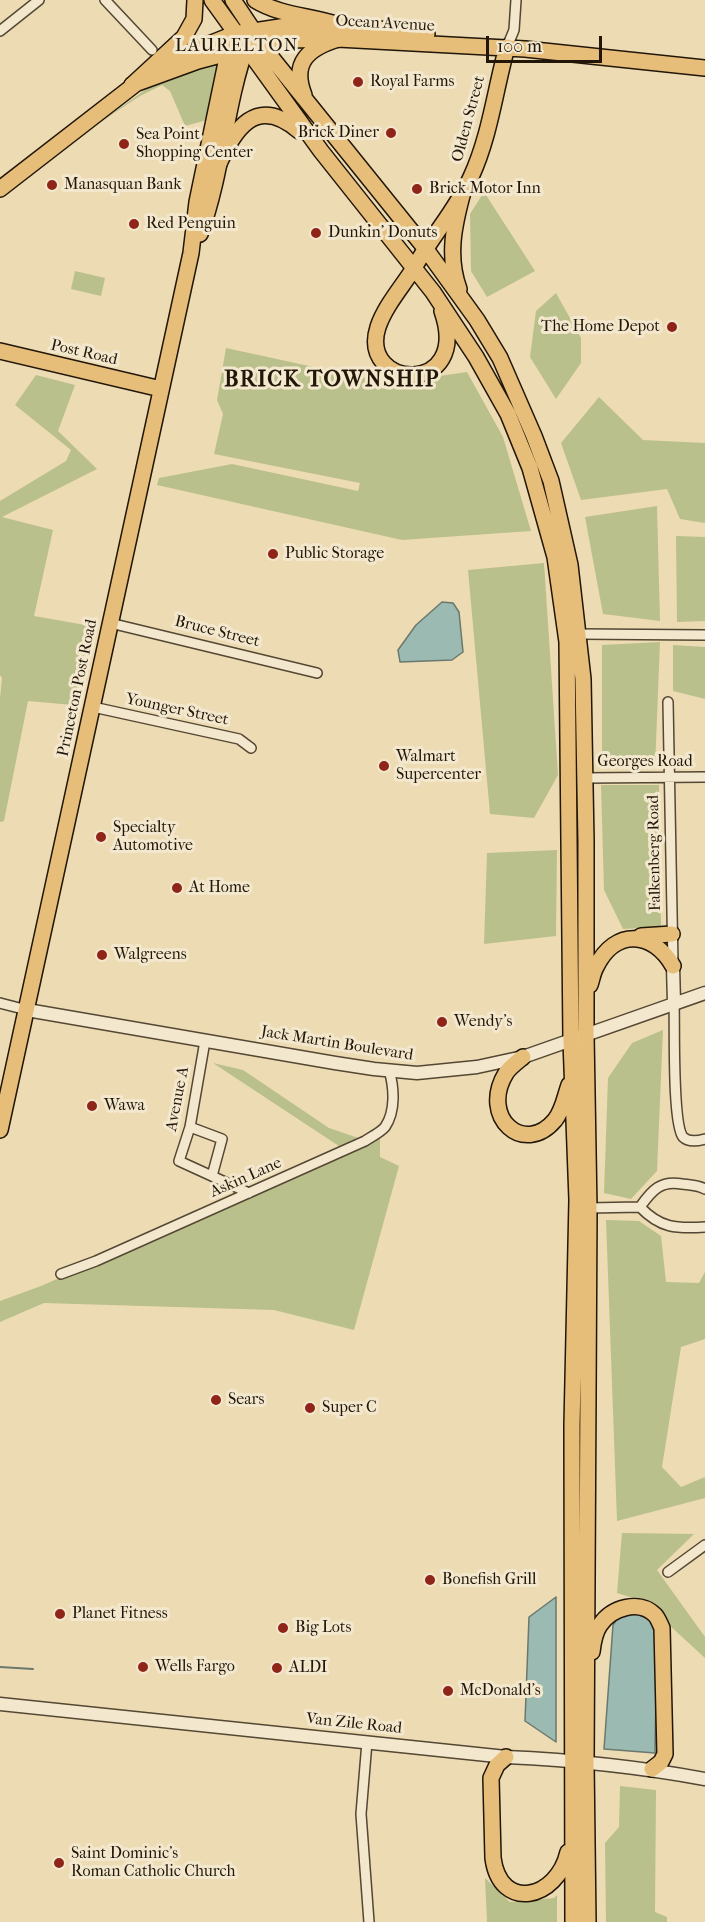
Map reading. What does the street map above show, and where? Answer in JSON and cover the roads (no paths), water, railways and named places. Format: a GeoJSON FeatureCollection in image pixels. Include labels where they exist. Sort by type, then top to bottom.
{"type":"FeatureCollection","features":[{"type":"Feature","properties":{"kind":"main road"},"geometry":{"type":"LineString","coordinates":[[0,189],[132,86],[184,37],[194,19],[195,0]]}},
{"type":"Feature","properties":{"kind":"main road"},"geometry":{"type":"LineString","coordinates":[[212,0],[234,34],[321,152],[433,292],[476,357],[508,414],[533,477],[555,557],[567,642],[571,1041],[577,1200],[572,1425],[579,1762],[588,1922]]}},
{"type":"Feature","properties":{"kind":"main road"},"geometry":{"type":"LineString","coordinates":[[233,0],[262,44],[425,248],[477,320],[500,358],[551,481],[570,565],[583,679],[589,1208],[586,1679],[572,1834],[573,1922]]}},
{"type":"Feature","properties":{"kind":"main road"},"geometry":{"type":"LineString","coordinates":[[255,0],[275,11],[318,18],[339,32],[313,49],[302,62],[298,76],[306,100]]}},
{"type":"Feature","properties":{"kind":"main road","name":"Ocean Avenue"},"geometry":{"type":"LineString","coordinates":[[132,86],[175,58],[234,34],[293,25],[339,32],[488,42],[507,47],[705,68]]}},
{"type":"Feature","properties":{"kind":"main road","name":"Princeton Post Road"},"geometry":{"type":"LineString","coordinates":[[191,253],[201,232],[237,78],[252,30]]}},
{"type":"Feature","properties":{"kind":"main road","name":"Ocean Avenue"},"geometry":{"type":"LineString","coordinates":[[132,86],[228,52],[262,44],[339,32]]}},
{"type":"Feature","properties":{"kind":"main road","name":"Princeton Post Road"},"geometry":{"type":"LineString","coordinates":[[0,1130],[191,253],[197,202],[228,52],[234,34]]}},
{"type":"Feature","properties":{"kind":"main road","name":"Olden Street"},"geometry":{"type":"LineString","coordinates":[[433,292],[447,330],[447,344],[443,356],[432,369],[416,376],[407,376],[393,371],[388,368],[378,352],[377,330],[384,313],[464,192],[484,144],[507,47]]}},
{"type":"Feature","properties":{"kind":"main road"},"geometry":{"type":"LineString","coordinates":[[217,168],[234,135],[243,123],[252,117],[278,117],[290,123],[321,152]]}},
{"type":"Feature","properties":{"kind":"main road"},"geometry":{"type":"LineString","coordinates":[[462,300],[453,268],[452,248],[455,222],[464,192]]}},
{"type":"Feature","properties":{"kind":"main road","name":"Post Road"},"geometry":{"type":"LineString","coordinates":[[0,351],[161,389]]}},
{"type":"Feature","properties":{"kind":"main road"},"geometry":{"type":"LineString","coordinates":[[586,999],[596,967],[608,951],[621,941],[635,937],[672,934]]}},
{"type":"Feature","properties":{"kind":"main road"},"geometry":{"type":"LineString","coordinates":[[635,937],[649,940],[667,956],[673,966]]}},
{"type":"Feature","properties":{"kind":"main road"},"geometry":{"type":"LineString","coordinates":[[523,1057],[506,1072],[497,1105],[508,1126],[518,1133],[537,1132],[556,1118],[563,1104],[573,1071]]}},
{"type":"Feature","properties":{"kind":"main road"},"geometry":{"type":"LineString","coordinates":[[586,1679],[594,1640],[600,1625],[612,1611],[629,1606],[643,1608],[655,1615],[662,1628],[665,1754],[661,1762],[652,1769]]}},
{"type":"Feature","properties":{"kind":"main road"},"geometry":{"type":"LineString","coordinates":[[506,1757],[497,1765],[491,1778],[493,1858],[500,1878],[516,1892],[526,1894],[547,1887],[556,1879],[566,1860],[572,1834]]}},
{"type":"Feature","properties":{"kind":"street"},"geometry":{"type":"LineString","coordinates":[[0,31],[39,0]]}},
{"type":"Feature","properties":{"kind":"street"},"geometry":{"type":"LineString","coordinates":[[105,0],[152,50]]}},
{"type":"Feature","properties":{"kind":"street","name":"Olden Street"},"geometry":{"type":"LineString","coordinates":[[507,47],[514,30],[516,0]]}},
{"type":"Feature","properties":{"kind":"street","name":"Bruce Street"},"geometry":{"type":"LineString","coordinates":[[110,623],[316,673]]}},
{"type":"Feature","properties":{"kind":"street"},"geometry":{"type":"LineString","coordinates":[[579,634],[705,635]]}},
{"type":"Feature","properties":{"kind":"street","name":"Falkenberg Road"},"geometry":{"type":"LineString","coordinates":[[668,702],[674,1003]]}},
{"type":"Feature","properties":{"kind":"street","name":"Younger Street"},"geometry":{"type":"LineString","coordinates":[[93,707],[239,739],[251,748]]}},
{"type":"Feature","properties":{"kind":"street","name":"Georges Road"},"geometry":{"type":"LineString","coordinates":[[584,778],[705,777]]}},
{"type":"Feature","properties":{"kind":"street","name":"Jack Martin Boulevard"},"geometry":{"type":"LineString","coordinates":[[27,1010],[354,1066],[417,1073],[454,1070],[523,1057],[705,993]]}},
{"type":"Feature","properties":{"kind":"street"},"geometry":{"type":"LineString","coordinates":[[0,1003],[27,1010]]}},
{"type":"Feature","properties":{"kind":"street"},"geometry":{"type":"LineString","coordinates":[[674,1003],[676,1094],[680,1128],[683,1136],[688,1140],[695,1142],[705,1139]]}},
{"type":"Feature","properties":{"kind":"street","name":"Avenue A"},"geometry":{"type":"LineString","coordinates":[[205,1041],[190,1127],[178,1161],[212,1176]]}},
{"type":"Feature","properties":{"kind":"street","name":"Askin Lane"},"geometry":{"type":"LineString","coordinates":[[61,1274],[96,1261],[365,1141],[385,1128],[393,1101],[389,1070]]}},
{"type":"Feature","properties":{"kind":"street"},"geometry":{"type":"LineString","coordinates":[[190,1127],[222,1139],[212,1176],[249,1193]]}},
{"type":"Feature","properties":{"kind":"street"},"geometry":{"type":"LineString","coordinates":[[640,1207],[657,1186],[670,1182],[698,1186],[705,1190]]}},
{"type":"Feature","properties":{"kind":"street"},"geometry":{"type":"LineString","coordinates":[[589,1208],[640,1207],[653,1220],[670,1226],[705,1227]]}},
{"type":"Feature","properties":{"kind":"street"},"geometry":{"type":"LineString","coordinates":[[668,1572],[705,1545]]}},
{"type":"Feature","properties":{"kind":"street","name":"Van Zile Road"},"geometry":{"type":"LineString","coordinates":[[0,1704],[506,1757],[652,1769],[705,1779]]}},
{"type":"Feature","properties":{"kind":"street"},"geometry":{"type":"LineString","coordinates":[[367,1742],[361,1814],[369,1922]]}},
{"type":"Feature","properties":{"kind":"water"},"geometry":{"type":"Polygon","coordinates":[[[442,602],[453,603],[459,612],[463,652],[452,660],[400,662],[398,650],[416,625],[442,602]]]}},
{"type":"Feature","properties":{"kind":"water"},"geometry":{"type":"Polygon","coordinates":[[[556,1597],[556,1742],[525,1721],[529,1617],[556,1597]]]}},
{"type":"Feature","properties":{"kind":"water"},"geometry":{"type":"Polygon","coordinates":[[[628,1612],[649,1619],[657,1631],[655,1753],[604,1749],[613,1625],[617,1619],[628,1612]]]}},
{"type":"Feature","properties":{"kind":"waterway"},"geometry":{"type":"LineString","coordinates":[[0,1667],[33,1669]]}},
{"type":"Feature","properties":{"kind":"place","name":"Royal Farms"},"geometry":{"type":"Point","coordinates":[358,82]}},
{"type":"Feature","properties":{"kind":"place","name":"Brick Diner"},"geometry":{"type":"Point","coordinates":[391,133]}},
{"type":"Feature","properties":{"kind":"place","name":"Sea Point Shopping Center"},"geometry":{"type":"Point","coordinates":[124,144]}},
{"type":"Feature","properties":{"kind":"place","name":"Manasquan Bank"},"geometry":{"type":"Point","coordinates":[52,185]}},
{"type":"Feature","properties":{"kind":"place","name":"Brick Motor Inn"},"geometry":{"type":"Point","coordinates":[417,189]}},
{"type":"Feature","properties":{"kind":"place","name":"Red Penguin"},"geometry":{"type":"Point","coordinates":[134,224]}},
{"type":"Feature","properties":{"kind":"place","name":"Dunkin' Donuts"},"geometry":{"type":"Point","coordinates":[316,233]}},
{"type":"Feature","properties":{"kind":"place","name":"The Home Depot"},"geometry":{"type":"Point","coordinates":[672,327]}},
{"type":"Feature","properties":{"kind":"place","name":"Public Storage"},"geometry":{"type":"Point","coordinates":[273,554]}},
{"type":"Feature","properties":{"kind":"place","name":"Walmart Supercenter"},"geometry":{"type":"Point","coordinates":[384,766]}},
{"type":"Feature","properties":{"kind":"place","name":"Specialty Automotive"},"geometry":{"type":"Point","coordinates":[101,837]}},
{"type":"Feature","properties":{"kind":"place","name":"At Home"},"geometry":{"type":"Point","coordinates":[177,888]}},
{"type":"Feature","properties":{"kind":"place","name":"Walgreens"},"geometry":{"type":"Point","coordinates":[102,955]}},
{"type":"Feature","properties":{"kind":"place","name":"Wendy's"},"geometry":{"type":"Point","coordinates":[442,1022]}},
{"type":"Feature","properties":{"kind":"place","name":"Wawa"},"geometry":{"type":"Point","coordinates":[92,1106]}},
{"type":"Feature","properties":{"kind":"place","name":"Sears"},"geometry":{"type":"Point","coordinates":[216,1400]}},
{"type":"Feature","properties":{"kind":"place","name":"Super C"},"geometry":{"type":"Point","coordinates":[310,1408]}},
{"type":"Feature","properties":{"kind":"place","name":"Bonefish Grill"},"geometry":{"type":"Point","coordinates":[430,1580]}},
{"type":"Feature","properties":{"kind":"place","name":"Planet Fitness"},"geometry":{"type":"Point","coordinates":[60,1614]}},
{"type":"Feature","properties":{"kind":"place","name":"Big Lots"},"geometry":{"type":"Point","coordinates":[283,1628]}},
{"type":"Feature","properties":{"kind":"place","name":"Wells Fargo"},"geometry":{"type":"Point","coordinates":[143,1667]}},
{"type":"Feature","properties":{"kind":"place","name":"ALDI"},"geometry":{"type":"Point","coordinates":[277,1668]}},
{"type":"Feature","properties":{"kind":"place","name":"McDonald's"},"geometry":{"type":"Point","coordinates":[448,1691]}},
{"type":"Feature","properties":{"kind":"place","name":"Saint Dominic's Roman Catholic Church"},"geometry":{"type":"Point","coordinates":[59,1863]}},
{"type":"Feature","properties":{"kind":"district","name":"LAURELTON"},"geometry":{"type":"Point","coordinates":[237,47]}},
{"type":"Feature","properties":{"kind":"district","name":"BRICK TOWNSHIP"},"geometry":{"type":"Point","coordinates":[332,381]}}]}
